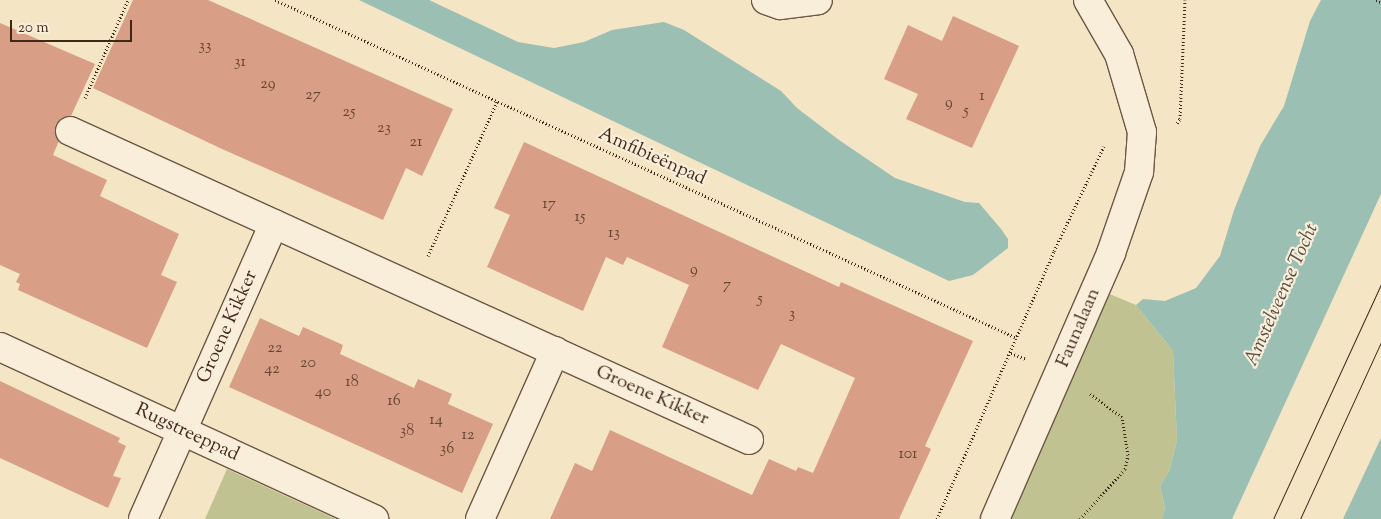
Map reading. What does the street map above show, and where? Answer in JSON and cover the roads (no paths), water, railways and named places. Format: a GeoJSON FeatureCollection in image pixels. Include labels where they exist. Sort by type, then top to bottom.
{"type":"FeatureCollection","features":[{"type":"Feature","properties":{"kind":"street"},"geometry":{"type":"LineString","coordinates":[[766,0],[780,5],[818,0]]}},
{"type":"Feature","properties":{"kind":"street","name":"Faunalaan"},"geometry":{"type":"LineString","coordinates":[[995,519],[1059,374],[1130,204],[1139,172],[1142,132],[1119,54],[1088,0]]}},
{"type":"Feature","properties":{"kind":"street","name":"Groene Kikker"},"geometry":{"type":"LineString","coordinates":[[70,131],[749,440]]}},
{"type":"Feature","properties":{"kind":"street","name":"Groene Kikker"},"geometry":{"type":"LineString","coordinates":[[143,519],[274,224]]}},
{"type":"Feature","properties":{"kind":"street","name":"Rugstreeppad"},"geometry":{"type":"LineString","coordinates":[[0,347],[374,519]]}},
{"type":"Feature","properties":{"kind":"street"},"geometry":{"type":"LineString","coordinates":[[480,519],[555,351]]}},
{"type":"Feature","properties":{"kind":"water"},"geometry":{"type":"Polygon","coordinates":[[[359,0],[429,0],[518,42],[554,48],[584,42],[612,30],[664,22],[684,30],[781,91],[797,108],[839,140],[895,178],[965,202],[979,203],[1008,239],[1008,248],[973,275],[949,281],[359,0]]]}},
{"type":"Feature","properties":{"kind":"water","name":"Amstelveense Tocht"},"geometry":{"type":"Polygon","coordinates":[[[1321,0],[1381,0],[1381,194],[1232,519],[1162,519],[1165,509],[1160,486],[1169,471],[1177,441],[1173,351],[1136,305],[1143,299],[1165,301],[1196,288],[1220,256],[1234,210],[1260,146],[1284,106],[1310,21],[1321,0]]]}},
{"type":"Feature","properties":{"kind":"water"},"geometry":{"type":"Polygon","coordinates":[[[1381,438],[1381,519],[1343,519],[1381,438]]]}},
{"type":"Feature","properties":{"kind":"tram line"},"geometry":{"type":"LineString","coordinates":[[1273,519],[1381,284]]}},
{"type":"Feature","properties":{"kind":"tram line"},"geometry":{"type":"LineString","coordinates":[[1300,519],[1381,342]]}}]}
